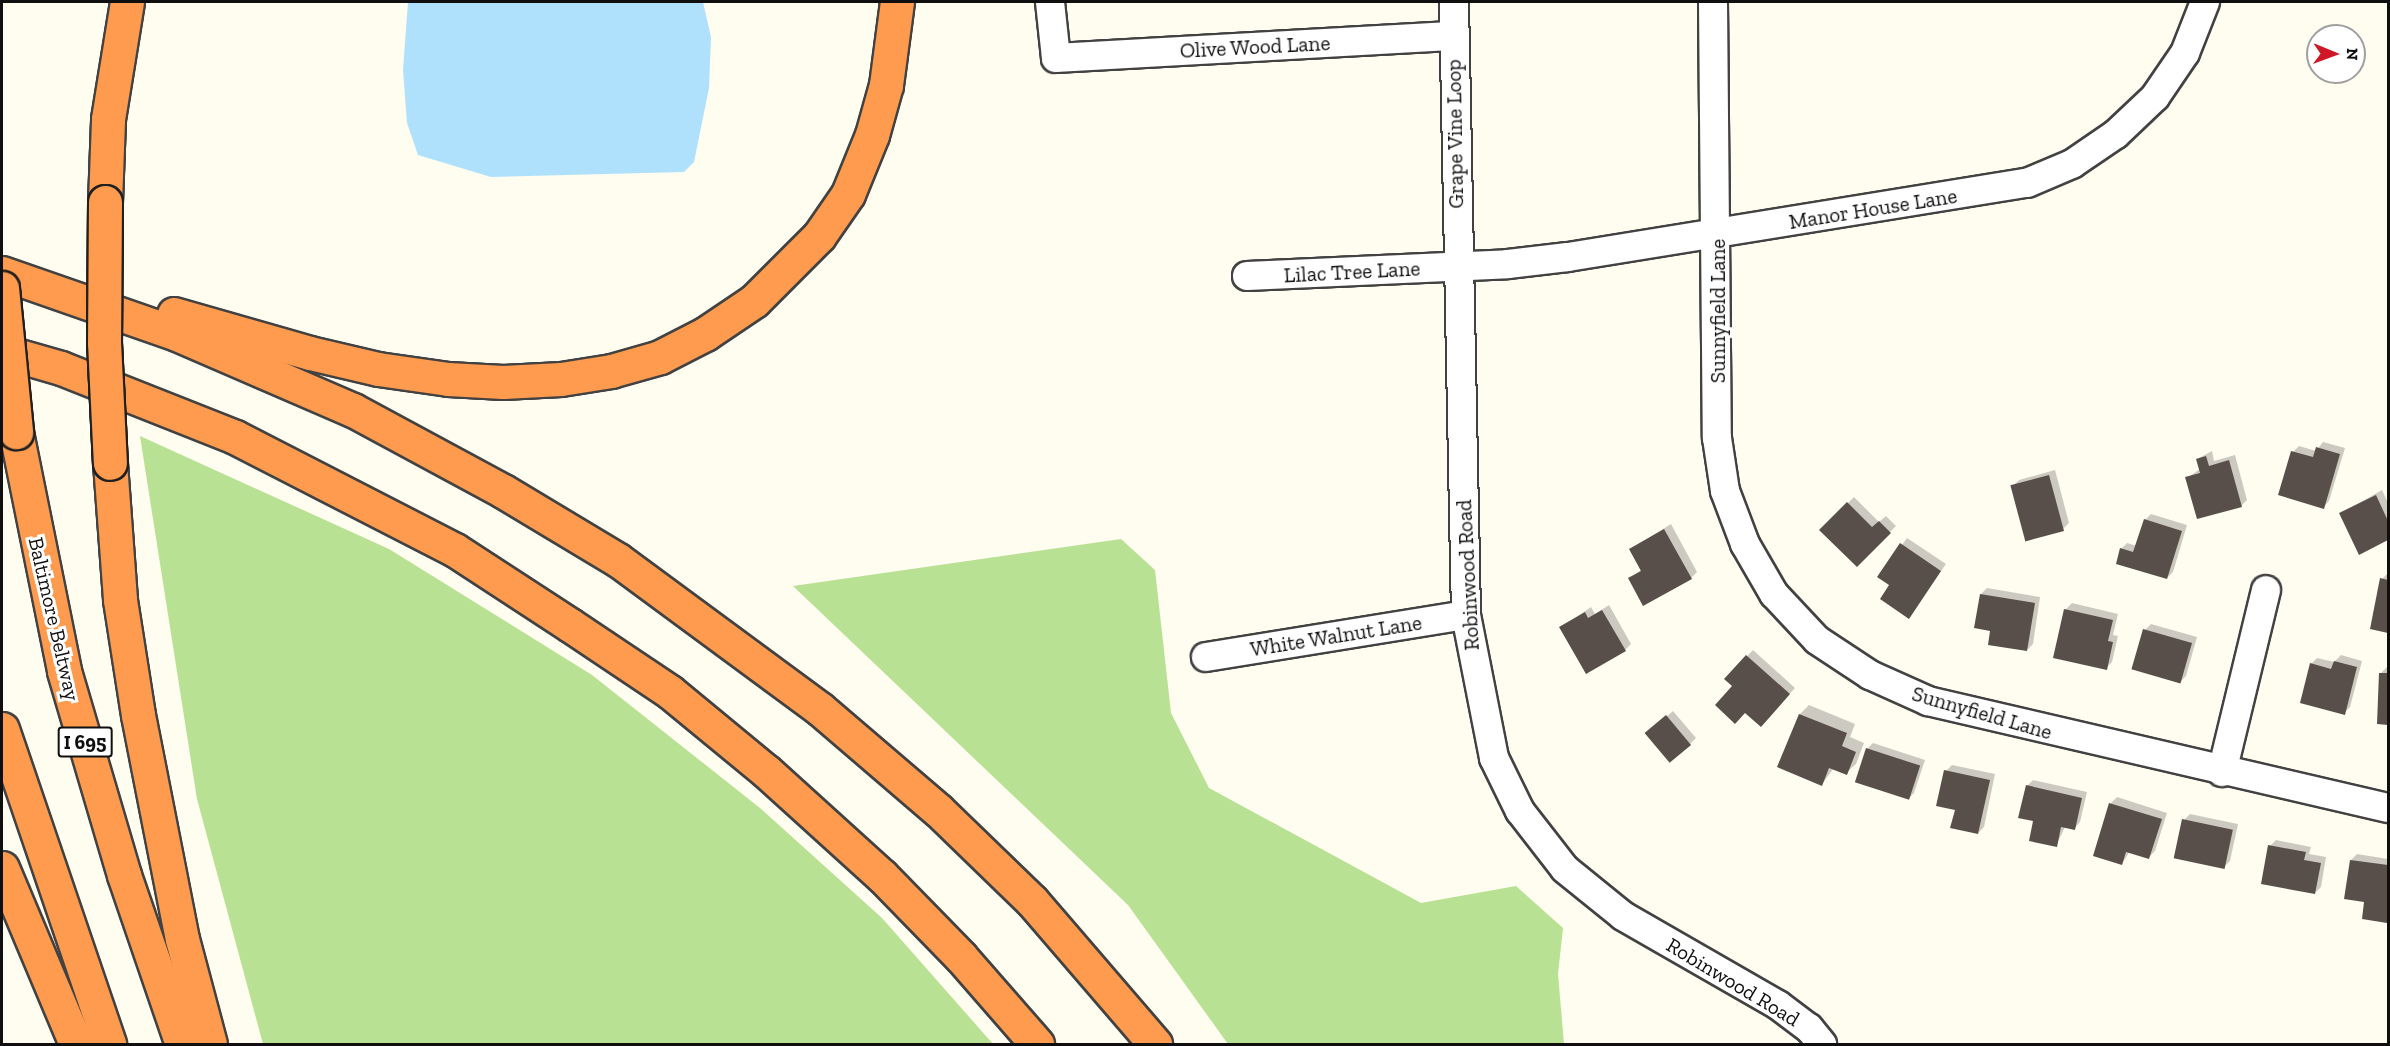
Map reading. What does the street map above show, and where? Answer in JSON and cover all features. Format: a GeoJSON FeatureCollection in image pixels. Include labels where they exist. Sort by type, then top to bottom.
{"type":"FeatureCollection","features":[{"type":"Feature","properties":{"kind":"highway"},"geometry":{"type":"LineString","coordinates":[[127,2],[108,119],[105,202],[104,342],[120,600],[138,715],[182,939],[210,1044]]}},
{"type":"Feature","properties":{"kind":"highway"},"geometry":{"type":"LineString","coordinates":[[2,260],[218,327],[378,369],[503,382],[611,371],[660,357],[705,334],[754,301],[819,236],[848,194],[872,135],[886,85],[897,2]]}},
{"type":"Feature","properties":{"kind":"highway"},"geometry":{"type":"LineString","coordinates":[[2,273],[177,334],[352,410],[503,491],[618,560],[820,709],[938,810],[1032,901],[1155,1044]]}},
{"type":"Feature","properties":{"kind":"highway","name":"Baltimore Beltway"},"geometry":{"type":"LineString","coordinates":[[2,288],[16,432],[64,671],[124,874],[182,1044]]}},
{"type":"Feature","properties":{"kind":"highway"},"geometry":{"type":"LineString","coordinates":[[2,351],[61,368],[153,403],[284,462],[455,550],[643,674],[766,771],[882,876],[961,957],[1037,1044]]}},
{"type":"Feature","properties":{"kind":"highway"},"geometry":{"type":"LineString","coordinates":[[2,729],[109,1044]]}},
{"type":"Feature","properties":{"kind":"highway"},"geometry":{"type":"LineString","coordinates":[[2,868],[76,1044]]}},
{"type":"Feature","properties":{"kind":"street","name":"Olive Wood Lane"},"geometry":{"type":"LineString","coordinates":[[1050,2],[1056,58],[1454,36]]}},
{"type":"Feature","properties":{"kind":"street","name":"Grape Vine Loop"},"geometry":{"type":"LineString","coordinates":[[1454,2],[1457,267]]}},
{"type":"Feature","properties":{"kind":"street","name":"Sunnyfield Lane"},"geometry":{"type":"LineString","coordinates":[[1713,2],[1718,233],[1717,438],[1725,491],[1745,544],[1774,594],[1817,640],[1870,675],[1928,701],[2222,772],[2388,808]]}},
{"type":"Feature","properties":{"kind":"street","name":"Manor House Lane"},"geometry":{"type":"LineString","coordinates":[[1457,267],[1568,257],[1975,194],[2027,183],[2072,164],[2116,134],[2155,98],[2185,53],[2205,2]]}},
{"type":"Feature","properties":{"kind":"street","name":"Lilac Tree Lane"},"geometry":{"type":"LineString","coordinates":[[1247,276],[1457,267]]}},
{"type":"Feature","properties":{"kind":"street","name":"Robinwood Road"},"geometry":{"type":"LineString","coordinates":[[1457,267],[1466,615],[1494,758],[1520,811],[1565,869],[1623,916],[1778,1005],[1809,1028],[1822,1044]]}},
{"type":"Feature","properties":{"kind":"street"},"geometry":{"type":"LineString","coordinates":[[2222,772],[2266,590]]}},
{"type":"Feature","properties":{"kind":"street","name":"White Walnut Lane"},"geometry":{"type":"LineString","coordinates":[[1206,657],[1466,615]]}},
{"type":"Feature","properties":{"kind":"green space"},"geometry":{"type":"Polygon","coordinates":[[[140,436],[389,549],[592,675],[760,808],[882,918],[993,1044],[263,1044],[197,799],[140,436]]]}},
{"type":"Feature","properties":{"kind":"green space"},"geometry":{"type":"Polygon","coordinates":[[[1121,539],[1155,570],[1171,713],[1209,788],[1421,903],[1516,886],[1563,928],[1558,974],[1564,1044],[1228,1044],[1128,905],[793,586],[1121,539]]]}},
{"type":"Feature","properties":{"kind":"water"},"geometry":{"type":"Polygon","coordinates":[[[408,2],[703,2],[711,37],[709,88],[694,162],[684,172],[491,177],[418,155],[407,123],[403,70],[408,2]]]}},
{"type":"Feature","properties":{"kind":"building"},"geometry":{"type":"Polygon","coordinates":[[[2316,447],[2340,454],[2324,509],[2278,495],[2291,451],[2313,457],[2316,447]]]}},
{"type":"Feature","properties":{"kind":"building"},"geometry":{"type":"Polygon","coordinates":[[[2206,456],[2209,466],[2229,460],[2242,507],[2197,519],[2185,477],[2200,473],[2196,459],[2206,456]]]}},
{"type":"Feature","properties":{"kind":"building"},"geometry":{"type":"Polygon","coordinates":[[[2049,475],[2064,531],[2025,541],[2010,485],[2049,475]]]}},
{"type":"Feature","properties":{"kind":"building"},"geometry":{"type":"Polygon","coordinates":[[[2376,495],[2388,521],[2388,540],[2359,555],[2339,513],[2376,495]]]}},
{"type":"Feature","properties":{"kind":"building"},"geometry":{"type":"Polygon","coordinates":[[[1847,502],[1872,527],[1879,521],[1891,533],[1857,567],[1819,530],[1847,502]]]}},
{"type":"Feature","properties":{"kind":"building"},"geometry":{"type":"Polygon","coordinates":[[[2144,519],[2182,531],[2167,579],[2116,564],[2120,548],[2133,552],[2144,519]]]}},
{"type":"Feature","properties":{"kind":"building"},"geometry":{"type":"Polygon","coordinates":[[[1664,529],[1692,579],[1643,606],[1628,578],[1641,571],[1629,549],[1664,529]]]}},
{"type":"Feature","properties":{"kind":"building"},"geometry":{"type":"Polygon","coordinates":[[[1900,543],[1941,571],[1909,619],[1880,599],[1889,585],[1877,577],[1900,543]]]}},
{"type":"Feature","properties":{"kind":"building"},"geometry":{"type":"Polygon","coordinates":[[[2380,578],[2388,580],[2388,633],[2370,629],[2380,578]]]}},
{"type":"Feature","properties":{"kind":"building"},"geometry":{"type":"Polygon","coordinates":[[[1980,594],[2035,603],[2027,651],[1988,645],[1990,631],[1974,628],[1980,594]]]}},
{"type":"Feature","properties":{"kind":"building"},"geometry":{"type":"Polygon","coordinates":[[[2064,609],[2113,620],[2108,641],[2113,642],[2107,670],[2053,658],[2064,609]]]}},
{"type":"Feature","properties":{"kind":"building"},"geometry":{"type":"Polygon","coordinates":[[[1602,610],[1626,651],[1586,674],[1559,627],[1585,612],[1588,618],[1602,610]]]}},
{"type":"Feature","properties":{"kind":"building"},"geometry":{"type":"Polygon","coordinates":[[[2143,629],[2192,643],[2180,683],[2131,669],[2143,629]]]}},
{"type":"Feature","properties":{"kind":"building"},"geometry":{"type":"Polygon","coordinates":[[[1746,655],[1790,694],[1761,727],[1745,713],[1735,724],[1715,705],[1732,686],[1724,679],[1746,655]]]}},
{"type":"Feature","properties":{"kind":"building"},"geometry":{"type":"Polygon","coordinates":[[[2334,661],[2357,667],[2345,715],[2300,703],[2310,663],[2331,669],[2334,661]]]}},
{"type":"Feature","properties":{"kind":"building"},"geometry":{"type":"Polygon","coordinates":[[[2379,673],[2388,673],[2388,725],[2377,724],[2379,673]]]}},
{"type":"Feature","properties":{"kind":"building"},"geometry":{"type":"Polygon","coordinates":[[[1799,714],[1847,733],[1842,746],[1856,752],[1847,775],[1829,768],[1822,786],[1777,767],[1799,714]]]}},
{"type":"Feature","properties":{"kind":"building"},"geometry":{"type":"Polygon","coordinates":[[[1666,715],[1691,745],[1670,763],[1645,733],[1666,715]]]}},
{"type":"Feature","properties":{"kind":"building"},"geometry":{"type":"Polygon","coordinates":[[[1866,748],[1920,766],[1909,800],[1855,782],[1866,748]]]}},
{"type":"Feature","properties":{"kind":"building"},"geometry":{"type":"Polygon","coordinates":[[[1944,770],[1990,780],[1978,834],[1950,828],[1955,810],[1936,806],[1944,770]]]}},
{"type":"Feature","properties":{"kind":"building"},"geometry":{"type":"Polygon","coordinates":[[[2026,785],[2082,798],[2075,830],[2061,827],[2057,847],[2029,841],[2033,821],[2018,818],[2026,785]]]}},
{"type":"Feature","properties":{"kind":"building"},"geometry":{"type":"Polygon","coordinates":[[[2109,803],[2162,819],[2149,859],[2126,852],[2122,865],[2093,856],[2109,803]]]}},
{"type":"Feature","properties":{"kind":"building"},"geometry":{"type":"Polygon","coordinates":[[[2182,819],[2233,830],[2225,869],[2174,858],[2182,819]]]}},
{"type":"Feature","properties":{"kind":"building"},"geometry":{"type":"Polygon","coordinates":[[[2268,845],[2306,852],[2304,860],[2321,863],[2315,894],[2261,884],[2268,845]]]}},
{"type":"Feature","properties":{"kind":"building"},"geometry":{"type":"Polygon","coordinates":[[[2350,860],[2388,865],[2387,923],[2362,919],[2364,902],[2344,899],[2350,860]]]}}]}
